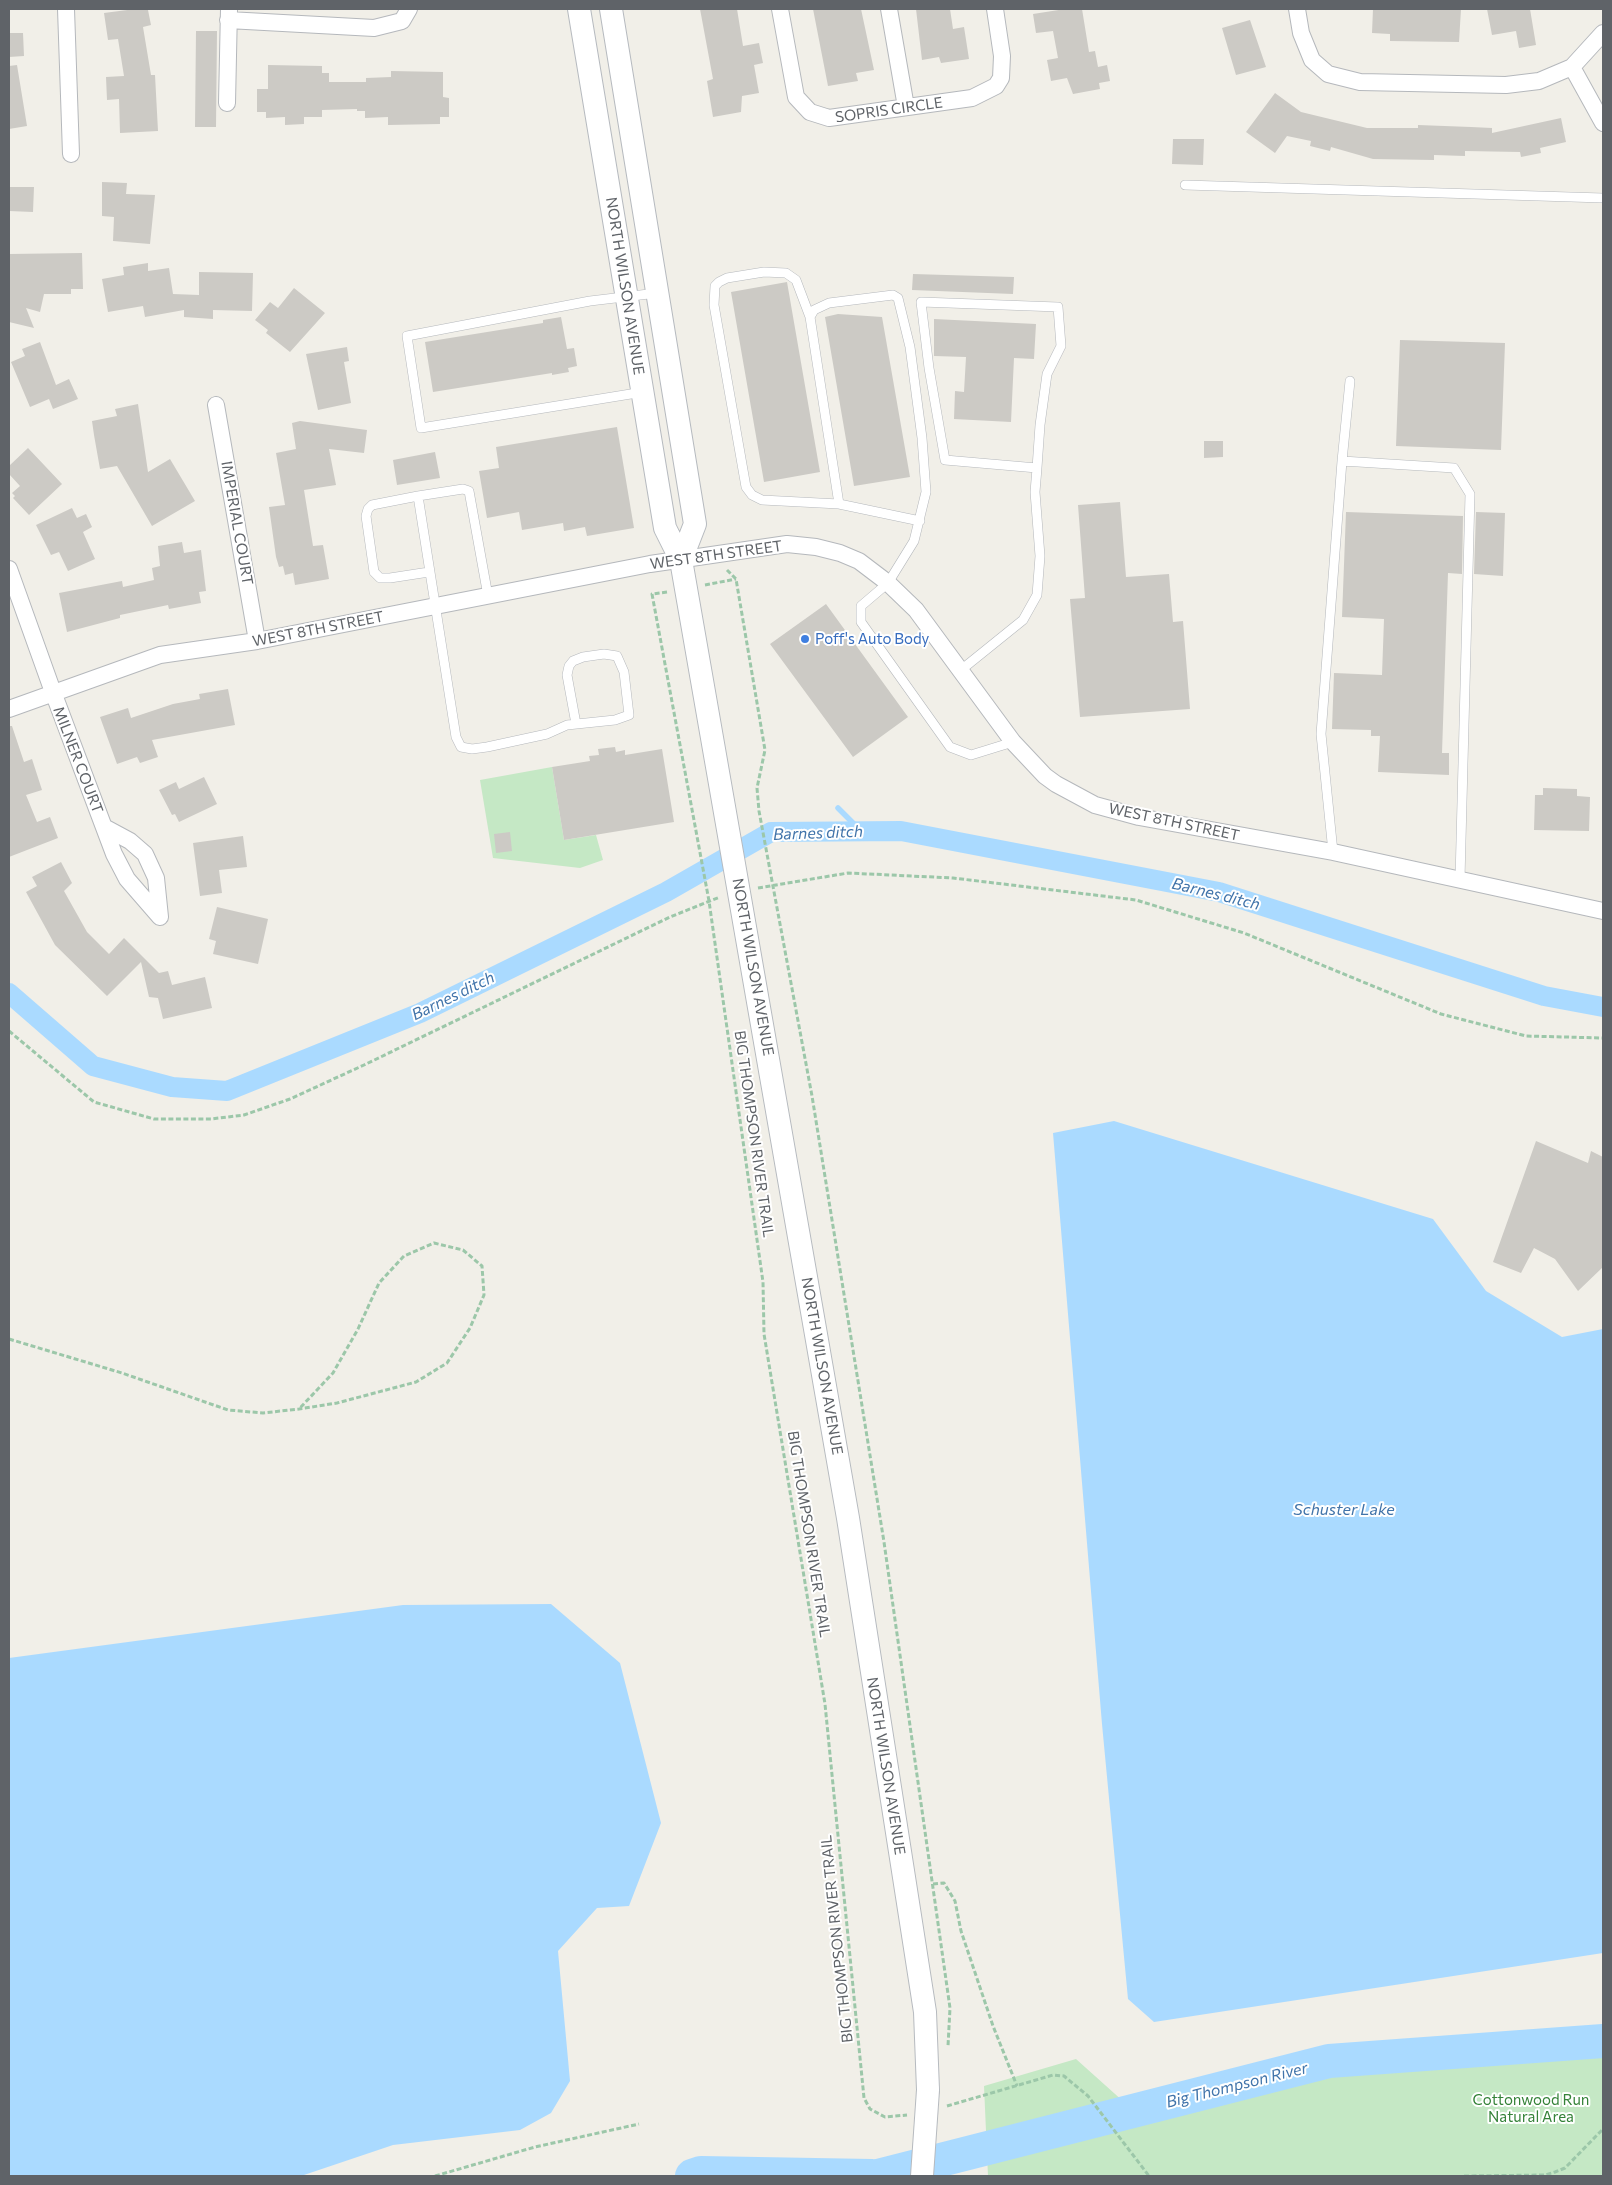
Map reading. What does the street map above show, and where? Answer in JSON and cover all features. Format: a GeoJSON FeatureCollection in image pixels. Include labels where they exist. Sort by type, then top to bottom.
{"type":"FeatureCollection","features":[{"type":"Feature","properties":{"kind":"main road","name":"NORTH WILSON AVENUE"},"geometry":{"type":"LineString","coordinates":[[579,9],[665,528],[681,560],[740,890],[855,1566],[925,2012],[928,2090],[922,2176]]}},
{"type":"Feature","properties":{"kind":"main road","name":"NORTH WILSON AVENUE"},"geometry":{"type":"LineString","coordinates":[[612,9],[695,524],[681,560]]}},
{"type":"Feature","properties":{"kind":"street"},"geometry":{"type":"LineString","coordinates":[[66,9],[71,154]]}},
{"type":"Feature","properties":{"kind":"street"},"geometry":{"type":"LineString","coordinates":[[227,103],[228,14],[374,28],[402,21],[409,9]]}},
{"type":"Feature","properties":{"kind":"street","name":"SOPRIS CIRCLE"},"geometry":{"type":"LineString","coordinates":[[780,9],[796,97],[810,112],[829,118],[972,98],[996,86],[1001,78],[1002,56],[995,9]]}},
{"type":"Feature","properties":{"kind":"street"},"geometry":{"type":"LineString","coordinates":[[889,9],[906,107]]}},
{"type":"Feature","properties":{"kind":"street"},"geometry":{"type":"LineString","coordinates":[[1297,9],[1301,33],[1312,60],[1328,74],[1360,82],[1506,85],[1539,81],[1572,68],[1603,32]]}},
{"type":"Feature","properties":{"kind":"street"},"geometry":{"type":"LineString","coordinates":[[1572,68],[1603,123]]}},
{"type":"Feature","properties":{"kind":"street","name":"IMPERIAL COURT"},"geometry":{"type":"LineString","coordinates":[[216,405],[257,640]]}},
{"type":"Feature","properties":{"kind":"street","name":"WEST 8TH STREET"},"geometry":{"type":"LineString","coordinates":[[9,708],[160,655],[257,640],[681,560],[787,544],[840,553],[859,561],[888,583],[916,610],[1013,742],[1044,776],[1095,805],[1139,817],[1333,852],[1603,911]]}},
{"type":"Feature","properties":{"kind":"street","name":"MILNER COURT"},"geometry":{"type":"LineString","coordinates":[[9,569],[53,692],[114,854],[127,879],[160,917],[156,878],[145,854],[130,841],[104,827]]}},
{"type":"Feature","properties":{"kind":"lane"},"geometry":{"type":"LineString","coordinates":[[1185,185],[1603,198]]}},
{"type":"Feature","properties":{"kind":"lane"},"geometry":{"type":"LineString","coordinates":[[839,504],[810,317],[798,284],[786,273],[764,272],[727,278],[715,286],[714,305],[746,487],[752,495],[762,500],[839,504],[920,521]]}},
{"type":"Feature","properties":{"kind":"lane"},"geometry":{"type":"LineString","coordinates":[[643,392],[421,428],[407,336],[590,301],[657,293]]}},
{"type":"Feature","properties":{"kind":"lane"},"geometry":{"type":"LineString","coordinates":[[810,317],[814,310],[829,303],[893,295],[898,298],[910,347],[922,438],[926,492],[914,541],[888,583],[861,606],[861,622],[950,747],[971,755],[1013,742]]}},
{"type":"Feature","properties":{"kind":"lane"},"geometry":{"type":"LineString","coordinates":[[961,670],[1023,620],[1037,595],[1040,556],[1035,492],[1037,468],[1040,425],[1047,374],[1061,346],[1058,307],[922,302],[929,368],[945,460],[1037,468]]}},
{"type":"Feature","properties":{"kind":"lane"},"geometry":{"type":"LineString","coordinates":[[1333,852],[1322,734],[1342,461],[1350,381]]}},
{"type":"Feature","properties":{"kind":"lane"},"geometry":{"type":"LineString","coordinates":[[1342,461],[1454,468],[1470,494],[1460,879]]}},
{"type":"Feature","properties":{"kind":"lane"},"geometry":{"type":"LineString","coordinates":[[429,572],[380,578],[374,572],[366,516],[368,509],[372,505],[463,488],[469,491],[472,498],[488,596]]}},
{"type":"Feature","properties":{"kind":"lane"},"geometry":{"type":"LineString","coordinates":[[418,496],[456,737],[461,747],[472,749],[487,747],[547,734],[567,726],[615,720],[629,715],[624,672],[617,656],[604,654],[583,657],[573,661],[569,666],[567,675],[576,724]]}},
{"type":"Feature","properties":{"kind":"path"},"geometry":{"type":"LineString","coordinates":[[719,554],[724,567],[736,579],[765,750],[757,788],[759,812],[812,1096],[869,1446],[950,2008],[948,2053]]}},
{"type":"Feature","properties":{"kind":"path","name":"BIG THOMPSON RIVER TRAIL"},"geometry":{"type":"LineString","coordinates":[[696,828],[709,901],[764,1282],[764,1334],[825,1704],[864,2098],[870,2109],[885,2117],[897,2117]]}},
{"type":"Feature","properties":{"kind":"path"},"geometry":{"type":"LineString","coordinates":[[740,890],[773,887],[848,873],[953,878],[1136,900],[1244,932],[1441,1014],[1526,1036],[1603,1038]]}},
{"type":"Feature","properties":{"kind":"path"},"geometry":{"type":"LineString","coordinates":[[9,1031],[94,1102],[154,1119],[211,1119],[244,1115],[290,1099],[364,1065],[563,967],[709,901]]}},
{"type":"Feature","properties":{"kind":"path"},"geometry":{"type":"LineString","coordinates":[[9,1338],[122,1373],[228,1410],[263,1413],[299,1409],[337,1403],[416,1382],[447,1363],[470,1328],[484,1295],[482,1266],[463,1250],[434,1243],[404,1256],[379,1283],[358,1329],[333,1373],[299,1409]]}},
{"type":"Feature","properties":{"kind":"path"},"geometry":{"type":"LineString","coordinates":[[933,1884],[944,1884],[955,1902],[964,1940],[993,2026],[1017,2086]]}},
{"type":"Feature","properties":{"kind":"path"},"geometry":{"type":"LineString","coordinates":[[956,2104],[1053,2075],[1064,2076],[1088,2096],[1149,2176]]}},
{"type":"Feature","properties":{"kind":"path"},"geometry":{"type":"LineString","coordinates":[[435,2176],[535,2147],[639,2124]]}},
{"type":"Feature","properties":{"kind":"path"},"geometry":{"type":"LineString","coordinates":[[1464,2176],[1545,2174],[1555,2172],[1565,2168],[1603,2129]]}},
{"type":"Feature","properties":{"kind":"green space"},"geometry":{"type":"Polygon","coordinates":[[[552,767],[564,840],[596,835],[603,860],[580,868],[493,858],[480,780],[552,767]]]}},
{"type":"Feature","properties":{"kind":"green space","name":"Cottonwood Run Natural Area"},"geometry":{"type":"Polygon","coordinates":[[[1603,2032],[1603,2176],[988,2176],[984,2086],[1076,2059],[1134,2111],[1318,2057],[1603,2032]]]}},
{"type":"Feature","properties":{"kind":"water","name":"Schuster Lake"},"geometry":{"type":"Polygon","coordinates":[[[1114,1121],[1433,1219],[1486,1291],[1562,1337],[1603,1329],[1603,1953],[1154,2022],[1128,1999],[1102,1724],[1053,1133],[1114,1121]]]}},
{"type":"Feature","properties":{"kind":"water"},"geometry":{"type":"Polygon","coordinates":[[[551,1604],[620,1663],[661,1823],[629,1906],[597,1908],[558,1951],[570,2081],[551,2113],[520,2130],[393,2145],[301,2176],[9,2176],[9,1658],[403,1605],[551,1604]]]}},
{"type":"Feature","properties":{"kind":"building"},"geometry":{"type":"Polygon","coordinates":[[[135,9],[148,10],[151,25],[143,27],[151,75],[155,75],[158,131],[120,133],[119,99],[107,100],[106,77],[124,76],[118,39],[108,40],[104,13],[135,9]]]}},
{"type":"Feature","properties":{"kind":"building"},"geometry":{"type":"Polygon","coordinates":[[[700,9],[737,9],[743,46],[759,43],[763,63],[754,65],[759,93],[742,96],[741,112],[713,117],[707,81],[713,79],[700,9]]]}},
{"type":"Feature","properties":{"kind":"building"},"geometry":{"type":"Polygon","coordinates":[[[813,9],[861,9],[874,70],[856,73],[858,81],[828,86],[813,9]]]}},
{"type":"Feature","properties":{"kind":"building"},"geometry":{"type":"Polygon","coordinates":[[[916,9],[950,9],[953,29],[964,27],[969,59],[941,63],[939,57],[922,60],[916,9]]]}},
{"type":"Feature","properties":{"kind":"building"},"geometry":{"type":"Polygon","coordinates":[[[1065,9],[1082,9],[1089,52],[1095,51],[1098,67],[1107,65],[1110,81],[1099,83],[1100,89],[1073,94],[1067,78],[1051,81],[1047,60],[1058,58],[1053,31],[1036,33],[1033,14],[1065,9]]]}},
{"type":"Feature","properties":{"kind":"building"},"geometry":{"type":"Polygon","coordinates":[[[1373,9],[1461,9],[1459,42],[1390,41],[1390,34],[1372,33],[1373,9]]]}},
{"type":"Feature","properties":{"kind":"building"},"geometry":{"type":"Polygon","coordinates":[[[1487,9],[1530,9],[1536,45],[1519,48],[1516,31],[1492,35],[1487,9]]]}},
{"type":"Feature","properties":{"kind":"building"},"geometry":{"type":"Polygon","coordinates":[[[1250,20],[1266,67],[1236,75],[1222,28],[1250,20]]]}},
{"type":"Feature","properties":{"kind":"building"},"geometry":{"type":"Polygon","coordinates":[[[196,31],[217,31],[216,127],[195,127],[196,31]]]}},
{"type":"Feature","properties":{"kind":"building"},"geometry":{"type":"Polygon","coordinates":[[[9,33],[23,33],[24,56],[9,57],[9,33]]]}},
{"type":"Feature","properties":{"kind":"building"},"geometry":{"type":"Polygon","coordinates":[[[17,65],[27,126],[9,129],[9,66],[17,65]]]}},
{"type":"Feature","properties":{"kind":"building"},"geometry":{"type":"Polygon","coordinates":[[[268,65],[322,66],[322,73],[329,73],[329,82],[366,82],[366,78],[391,77],[391,71],[443,72],[443,97],[449,98],[449,117],[440,117],[440,124],[388,125],[388,117],[365,118],[365,111],[357,111],[357,109],[322,110],[322,117],[304,117],[304,124],[285,125],[285,117],[266,118],[266,112],[257,112],[257,89],[268,89],[268,65]]]}},
{"type":"Feature","properties":{"kind":"building"},"geometry":{"type":"Polygon","coordinates":[[[1275,93],[1301,112],[1367,128],[1418,128],[1418,125],[1471,127],[1492,128],[1492,133],[1561,118],[1566,142],[1540,148],[1541,153],[1521,157],[1520,152],[1465,151],[1465,156],[1434,155],[1434,160],[1373,159],[1331,147],[1330,151],[1310,146],[1311,141],[1287,136],[1275,153],[1246,132],[1275,93]]]}},
{"type":"Feature","properties":{"kind":"building"},"geometry":{"type":"Polygon","coordinates":[[[1173,139],[1204,139],[1203,165],[1172,164],[1173,139]]]}},
{"type":"Feature","properties":{"kind":"building"},"geometry":{"type":"Polygon","coordinates":[[[102,182],[127,183],[126,194],[155,195],[150,244],[113,241],[114,217],[102,216],[102,182]]]}},
{"type":"Feature","properties":{"kind":"building"},"geometry":{"type":"Polygon","coordinates":[[[9,187],[34,187],[33,212],[9,211],[9,187]]]}},
{"type":"Feature","properties":{"kind":"building"},"geometry":{"type":"Polygon","coordinates":[[[82,253],[83,289],[71,289],[71,294],[44,294],[40,312],[26,308],[34,328],[9,322],[9,254],[82,253]]]}},
{"type":"Feature","properties":{"kind":"building"},"geometry":{"type":"Polygon","coordinates":[[[148,263],[148,271],[169,268],[173,294],[199,295],[199,272],[253,273],[252,311],[213,310],[213,319],[184,317],[184,310],[145,317],[143,306],[108,312],[102,279],[124,275],[123,267],[148,263]]]}},
{"type":"Feature","properties":{"kind":"building"},"geometry":{"type":"Polygon","coordinates":[[[913,274],[1014,277],[1013,294],[912,290],[913,274]]]}},
{"type":"Feature","properties":{"kind":"building"},"geometry":{"type":"Polygon","coordinates":[[[787,282],[820,472],[764,482],[731,292],[787,282]]]}},
{"type":"Feature","properties":{"kind":"building"},"geometry":{"type":"Polygon","coordinates":[[[294,288],[325,313],[290,352],[266,333],[268,330],[255,320],[270,302],[278,308],[294,288]]]}},
{"type":"Feature","properties":{"kind":"building"},"geometry":{"type":"Polygon","coordinates":[[[838,314],[882,317],[910,477],[854,486],[825,317],[838,314]]]}},
{"type":"Feature","properties":{"kind":"building"},"geometry":{"type":"Polygon","coordinates":[[[561,317],[567,349],[574,348],[577,366],[568,368],[569,372],[433,392],[425,342],[543,323],[543,320],[561,317]]]}},
{"type":"Feature","properties":{"kind":"building"},"geometry":{"type":"Polygon","coordinates":[[[934,319],[1036,324],[1034,359],[1014,358],[1011,422],[954,419],[955,391],[964,392],[966,357],[934,356],[934,319]]]}},
{"type":"Feature","properties":{"kind":"building"},"geometry":{"type":"Polygon","coordinates":[[[1400,340],[1505,343],[1501,450],[1396,446],[1400,340]]]}},
{"type":"Feature","properties":{"kind":"building"},"geometry":{"type":"Polygon","coordinates":[[[40,342],[56,385],[69,379],[78,399],[53,409],[49,399],[30,407],[11,362],[25,356],[22,349],[40,342]]]}},
{"type":"Feature","properties":{"kind":"building"},"geometry":{"type":"Polygon","coordinates":[[[347,347],[349,361],[344,362],[351,403],[318,410],[306,354],[347,347]]]}},
{"type":"Feature","properties":{"kind":"building"},"geometry":{"type":"Polygon","coordinates":[[[138,404],[148,472],[170,459],[195,501],[152,526],[117,466],[100,469],[92,421],[117,416],[115,409],[138,404]]]}},
{"type":"Feature","properties":{"kind":"building"},"geometry":{"type":"Polygon","coordinates":[[[300,421],[367,430],[364,453],[329,449],[336,485],[304,490],[313,546],[323,545],[329,579],[295,585],[293,573],[285,575],[283,566],[279,567],[269,507],[285,505],[276,453],[296,449],[292,423],[300,421]]]}},
{"type":"Feature","properties":{"kind":"building"},"geometry":{"type":"Polygon","coordinates":[[[617,427],[634,528],[587,536],[585,527],[564,531],[563,523],[522,530],[519,512],[487,518],[479,471],[499,468],[496,447],[617,427]]]}},
{"type":"Feature","properties":{"kind":"building"},"geometry":{"type":"Polygon","coordinates":[[[1204,441],[1223,441],[1223,457],[1204,458],[1204,441]]]}},
{"type":"Feature","properties":{"kind":"building"},"geometry":{"type":"Polygon","coordinates":[[[28,448],[62,484],[29,515],[13,498],[15,496],[12,493],[20,486],[9,474],[9,466],[28,448]]]}},
{"type":"Feature","properties":{"kind":"building"},"geometry":{"type":"Polygon","coordinates":[[[435,452],[440,478],[397,485],[393,460],[435,452]]]}},
{"type":"Feature","properties":{"kind":"building"},"geometry":{"type":"Polygon","coordinates":[[[1120,502],[1126,577],[1169,574],[1173,622],[1183,621],[1190,709],[1080,717],[1070,599],[1085,598],[1078,505],[1120,502]]]}},
{"type":"Feature","properties":{"kind":"building"},"geometry":{"type":"Polygon","coordinates":[[[72,508],[77,518],[86,514],[92,527],[83,532],[95,559],[68,571],[59,552],[51,555],[36,525],[72,508]]]}},
{"type":"Feature","properties":{"kind":"building"},"geometry":{"type":"Polygon","coordinates":[[[1346,512],[1463,516],[1462,574],[1448,573],[1442,753],[1449,753],[1449,775],[1378,772],[1380,736],[1371,736],[1371,730],[1332,729],[1334,673],[1382,675],[1384,619],[1342,617],[1346,512]]]}},
{"type":"Feature","properties":{"kind":"building"},"geometry":{"type":"Polygon","coordinates":[[[1476,512],[1505,513],[1503,576],[1474,574],[1476,512]]]}},
{"type":"Feature","properties":{"kind":"building"},"geometry":{"type":"Polygon","coordinates":[[[182,542],[184,553],[201,550],[206,591],[199,592],[201,603],[169,609],[168,605],[120,615],[120,618],[67,632],[59,593],[122,581],[123,587],[154,580],[152,568],[160,566],[158,546],[182,542]]]}},
{"type":"Feature","properties":{"kind":"building"},"geometry":{"type":"Polygon","coordinates":[[[826,604],[908,717],[853,757],[770,644],[826,604]]]}},
{"type":"Feature","properties":{"kind":"building"},"geometry":{"type":"Polygon","coordinates":[[[228,689],[235,725],[152,740],[158,757],[140,763],[137,757],[117,764],[100,717],[128,708],[131,718],[173,704],[200,699],[199,694],[228,689]]]}},
{"type":"Feature","properties":{"kind":"building"},"geometry":{"type":"Polygon","coordinates":[[[9,726],[12,726],[24,762],[32,759],[42,790],[26,795],[37,822],[50,817],[58,838],[9,857],[9,726]]]}},
{"type":"Feature","properties":{"kind":"building"},"geometry":{"type":"Polygon","coordinates":[[[615,747],[616,752],[625,750],[625,755],[662,749],[674,822],[564,840],[552,767],[590,761],[589,756],[599,755],[598,749],[615,747]]]}},
{"type":"Feature","properties":{"kind":"building"},"geometry":{"type":"Polygon","coordinates":[[[204,777],[217,804],[179,822],[175,814],[172,815],[159,790],[176,782],[179,789],[204,777]]]}},
{"type":"Feature","properties":{"kind":"building"},"geometry":{"type":"Polygon","coordinates":[[[1543,788],[1577,789],[1577,796],[1590,797],[1589,831],[1534,830],[1535,795],[1543,795],[1543,788]]]}},
{"type":"Feature","properties":{"kind":"building"},"geometry":{"type":"Polygon","coordinates":[[[510,832],[512,851],[496,853],[494,834],[510,832]]]}},
{"type":"Feature","properties":{"kind":"building"},"geometry":{"type":"Polygon","coordinates":[[[243,836],[247,867],[219,870],[222,893],[200,896],[193,843],[243,836]]]}},
{"type":"Feature","properties":{"kind":"building"},"geometry":{"type":"Polygon","coordinates":[[[61,862],[72,883],[64,891],[87,932],[109,954],[124,938],[159,973],[168,971],[172,985],[205,977],[212,1008],[163,1019],[158,998],[149,997],[141,962],[107,996],[55,945],[26,892],[37,886],[32,877],[61,862]]]}},
{"type":"Feature","properties":{"kind":"building"},"geometry":{"type":"Polygon","coordinates":[[[217,907],[268,919],[258,964],[213,954],[216,941],[209,939],[217,907]]]}},
{"type":"Feature","properties":{"kind":"building"},"geometry":{"type":"Polygon","coordinates":[[[1536,1141],[1588,1163],[1591,1151],[1603,1157],[1603,1267],[1578,1291],[1555,1259],[1534,1248],[1521,1273],[1493,1262],[1536,1141]]]}},
{"type":"Feature","properties":{"kind":"waterway"},"geometry":{"type":"LineString","coordinates":[[838,808],[860,830]]}},
{"type":"Feature","properties":{"kind":"waterway","name":"Barnes ditch"},"geometry":{"type":"LineString","coordinates":[[9,993],[93,1066],[172,1087],[227,1091],[420,1013],[666,892],[771,832],[901,831],[1219,892],[1544,996],[1603,1007]]}},
{"type":"Feature","properties":{"kind":"waterway","name":"Big Thompson River"},"geometry":{"type":"LineString","coordinates":[[878,2176],[1329,2061],[1603,2041]]}},
{"type":"Feature","properties":{"kind":"waterway","name":"Big Thompson River"},"geometry":{"type":"LineString","coordinates":[[692,2176],[701,2173],[872,2176]]}},
{"type":"Feature","properties":{"kind":"place","name":"Poff's Auto Body"},"geometry":{"type":"Point","coordinates":[805,639]}}]}
